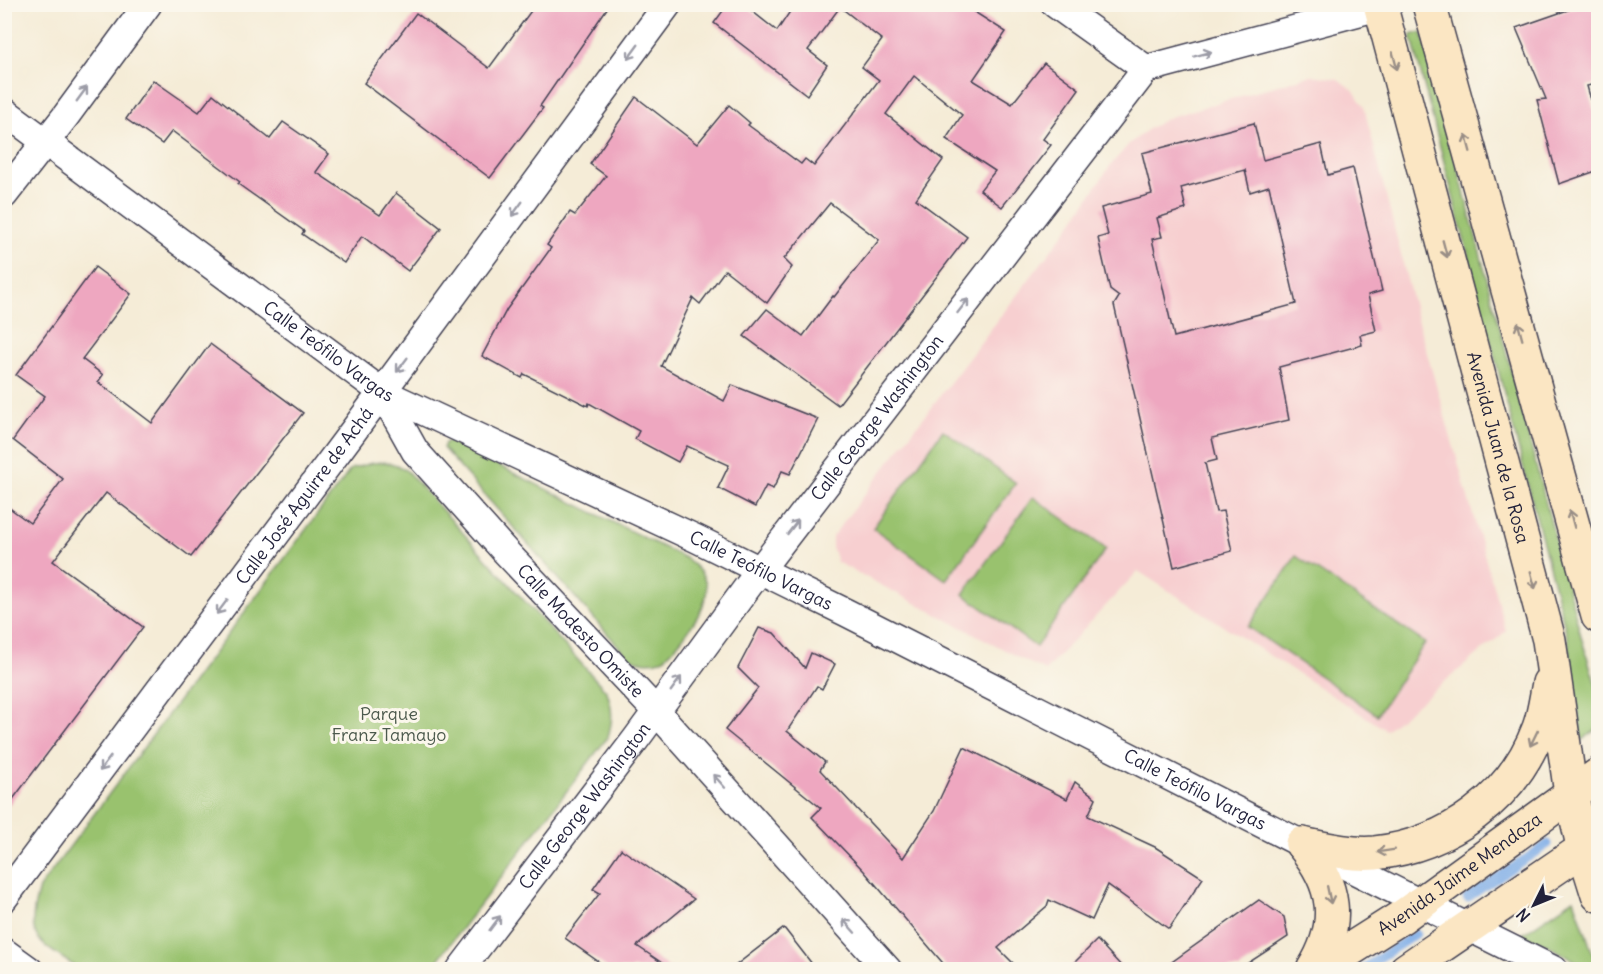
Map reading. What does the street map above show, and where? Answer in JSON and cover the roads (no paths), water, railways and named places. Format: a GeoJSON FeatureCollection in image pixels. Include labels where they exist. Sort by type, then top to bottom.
{"type":"FeatureCollection","features":[{"type":"Feature","properties":{"kind":"main road"},"geometry":{"type":"LineString","coordinates":[[1429,4],[1599,616]]}},
{"type":"Feature","properties":{"kind":"main road","name":"Avenida Juan de la Rosa"},"geometry":{"type":"LineString","coordinates":[[1383,5],[1549,640],[1571,794],[1591,845],[1599,895]]}},
{"type":"Feature","properties":{"kind":"main road"},"geometry":{"type":"LineString","coordinates":[[1302,844],[1338,852],[1373,853],[1408,847],[1441,835],[1471,818],[1498,795],[1519,768],[1539,728],[1549,684],[1549,640]]}},
{"type":"Feature","properties":{"kind":"main road","name":"Avenida Jaime Mendoza"},"geometry":{"type":"LineString","coordinates":[[1316,969],[1403,916],[1599,775]]}},
{"type":"Feature","properties":{"kind":"main road"},"geometry":{"type":"LineString","coordinates":[[1302,844],[1317,863],[1327,884],[1332,907],[1330,931],[1316,969]]}},
{"type":"Feature","properties":{"kind":"main road"},"geometry":{"type":"LineString","coordinates":[[1406,969],[1591,845]]}},
{"type":"Feature","properties":{"kind":"street"},"geometry":{"type":"LineString","coordinates":[[4,195],[148,4]]}},
{"type":"Feature","properties":{"kind":"street","name":"Calle José Aguirre de Achá"},"geometry":{"type":"LineString","coordinates":[[4,898],[668,4]]}},
{"type":"Feature","properties":{"kind":"street"},"geometry":{"type":"LineString","coordinates":[[1055,4],[1146,69],[1383,5]]}},
{"type":"Feature","properties":{"kind":"street","name":"Calle George Washington"},"geometry":{"type":"LineString","coordinates":[[460,969],[760,570],[1146,69]]}},
{"type":"Feature","properties":{"kind":"street","name":"Calle Teófilo Vargas"},"geometry":{"type":"LineString","coordinates":[[4,111],[382,392],[760,570],[1554,969]]}},
{"type":"Feature","properties":{"kind":"street","name":"Calle Modesto Omiste"},"geometry":{"type":"LineString","coordinates":[[382,392],[415,450],[508,555],[656,711],[888,969]]}},
{"type":"Feature","properties":{"kind":"street"},"geometry":{"type":"LineString","coordinates":[[4,952],[29,969]]}},
{"type":"Feature","properties":{"kind":"waterway"},"geometry":{"type":"LineString","coordinates":[[1467,898],[1548,844]]}},
{"type":"Feature","properties":{"kind":"waterway"},"geometry":{"type":"LineString","coordinates":[[1361,970],[1416,934]]}},
{"type":"Feature","properties":{"kind":"park label","name":"Parque Franz Tamayo"},"geometry":{"type":"Point","coordinates":[389,724]}}]}
